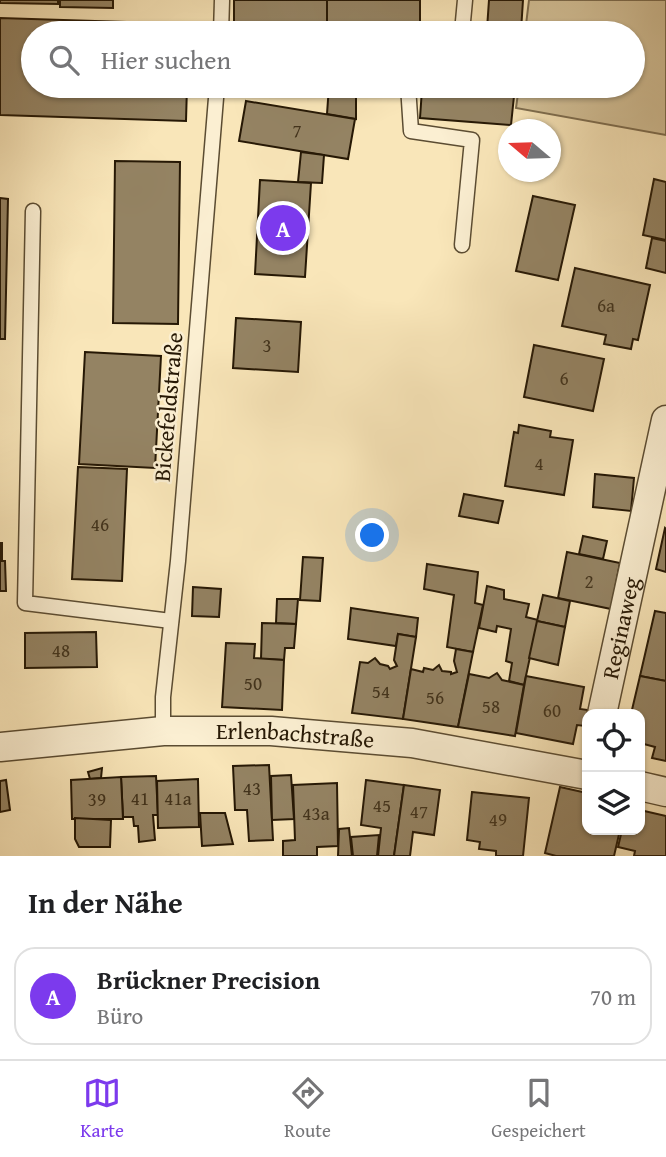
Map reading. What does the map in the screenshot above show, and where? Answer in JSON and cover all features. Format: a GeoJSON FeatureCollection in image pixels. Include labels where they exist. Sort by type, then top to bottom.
{"type":"FeatureCollection","features":[{"type":"Feature","properties":{"kind":"street","name":"Reginaweg"},"geometry":{"type":"LineString","coordinates":[[603,709],[666,420]]}},
{"type":"Feature","properties":{"kind":"street","name":"Erlenbachstraße"},"geometry":{"type":"LineString","coordinates":[[0,747],[163,731],[271,731],[412,743],[582,774]]}},
{"type":"Feature","properties":{"kind":"street"},"geometry":{"type":"LineString","coordinates":[[645,787],[666,792]]}},
{"type":"Feature","properties":{"kind":"lane"},"geometry":{"type":"LineString","coordinates":[[221,21],[222,0]]}},
{"type":"Feature","properties":{"kind":"lane"},"geometry":{"type":"LineString","coordinates":[[463,21],[465,0]]}},
{"type":"Feature","properties":{"kind":"lane","name":"Bickefeldstraße"},"geometry":{"type":"LineString","coordinates":[[163,731],[163,697],[178,561],[216,98]]}},
{"type":"Feature","properties":{"kind":"lane"},"geometry":{"type":"LineString","coordinates":[[409,98],[411,131],[472,140],[462,245]]}},
{"type":"Feature","properties":{"kind":"lane"},"geometry":{"type":"LineString","coordinates":[[33,211],[25,603],[171,621]]}},
{"type":"Feature","properties":{"kind":"shaded area"},"geometry":{"type":"Polygon","coordinates":[[[529,0],[666,0],[666,135],[516,108],[517,98],[645,98],[645,21],[526,21],[529,0]]]}},
{"type":"Feature","properties":{"kind":"building"},"geometry":{"type":"Polygon","coordinates":[[[0,0],[58,0],[58,4],[0,3],[0,0]]]}},
{"type":"Feature","properties":{"kind":"building"},"geometry":{"type":"Polygon","coordinates":[[[60,0],[113,0],[113,8],[60,7],[60,0]]]}},
{"type":"Feature","properties":{"kind":"building"},"geometry":{"type":"Polygon","coordinates":[[[234,0],[327,0],[327,21],[234,21],[234,0]]]}},
{"type":"Feature","properties":{"kind":"building"},"geometry":{"type":"Polygon","coordinates":[[[327,0],[420,0],[420,21],[327,21],[327,0]]]}},
{"type":"Feature","properties":{"kind":"building"},"geometry":{"type":"Polygon","coordinates":[[[489,0],[523,0],[522,21],[488,21],[489,0]]]}},
{"type":"Feature","properties":{"kind":"building"},"geometry":{"type":"Polygon","coordinates":[[[0,18],[94,21],[21,21],[21,98],[187,98],[186,121],[0,115],[0,18]]]}},
{"type":"Feature","properties":{"kind":"building"},"geometry":{"type":"Polygon","coordinates":[[[328,98],[356,98],[356,119],[327,114],[328,98]]]}},
{"type":"Feature","properties":{"kind":"building"},"geometry":{"type":"Polygon","coordinates":[[[421,98],[514,98],[512,119],[498,119],[498,124],[420,118],[421,98]]]}},
{"type":"Feature","properties":{"kind":"building"},"geometry":{"type":"Polygon","coordinates":[[[246,101],[355,119],[348,159],[239,141],[246,101]]]}},
{"type":"Feature","properties":{"kind":"building"},"geometry":{"type":"Polygon","coordinates":[[[301,152],[324,155],[322,183],[298,182],[301,152]]]}},
{"type":"Feature","properties":{"kind":"building"},"geometry":{"type":"Polygon","coordinates":[[[115,161],[180,162],[178,324],[113,323],[115,161]]]}},
{"type":"Feature","properties":{"kind":"building"},"geometry":{"type":"Polygon","coordinates":[[[654,179],[666,182],[666,240],[643,235],[654,179]]]}},
{"type":"Feature","properties":{"kind":"building"},"geometry":{"type":"Polygon","coordinates":[[[260,180],[311,183],[305,277],[255,274],[260,180]]]}},
{"type":"Feature","properties":{"kind":"building"},"geometry":{"type":"Polygon","coordinates":[[[533,196],[575,205],[558,280],[516,271],[533,196]]]}},
{"type":"Feature","properties":{"kind":"building"},"geometry":{"type":"Polygon","coordinates":[[[0,198],[8,199],[5,339],[0,339],[0,198]]]}},
{"type":"Feature","properties":{"kind":"building"},"geometry":{"type":"Polygon","coordinates":[[[652,238],[666,241],[666,273],[646,268],[652,238]]]}},
{"type":"Feature","properties":{"kind":"building"},"geometry":{"type":"Polygon","coordinates":[[[575,268],[650,285],[638,340],[633,339],[631,349],[604,344],[606,335],[562,326],[575,268]]]}},
{"type":"Feature","properties":{"kind":"building"},"geometry":{"type":"Polygon","coordinates":[[[236,318],[301,322],[298,372],[233,368],[236,318]]]}},
{"type":"Feature","properties":{"kind":"building"},"geometry":{"type":"Polygon","coordinates":[[[534,345],[604,359],[593,411],[524,397],[534,345]]]}},
{"type":"Feature","properties":{"kind":"building"},"geometry":{"type":"Polygon","coordinates":[[[85,352],[161,356],[155,468],[79,464],[85,352]]]}},
{"type":"Feature","properties":{"kind":"building"},"geometry":{"type":"Polygon","coordinates":[[[519,425],[551,431],[550,437],[573,440],[564,495],[505,486],[514,432],[518,433],[519,425]]]}},
{"type":"Feature","properties":{"kind":"building"},"geometry":{"type":"Polygon","coordinates":[[[78,467],[127,469],[122,581],[72,579],[78,467]]]}},
{"type":"Feature","properties":{"kind":"building"},"geometry":{"type":"Polygon","coordinates":[[[595,474],[634,478],[631,511],[593,507],[595,474]]]}},
{"type":"Feature","properties":{"kind":"building"},"geometry":{"type":"Polygon","coordinates":[[[464,494],[503,501],[498,523],[459,516],[464,494]]]}},
{"type":"Feature","properties":{"kind":"building"},"geometry":{"type":"Polygon","coordinates":[[[666,529],[666,572],[656,569],[666,529]]]}},
{"type":"Feature","properties":{"kind":"building"},"geometry":{"type":"Polygon","coordinates":[[[583,536],[607,541],[603,559],[579,554],[583,536]]]}},
{"type":"Feature","properties":{"kind":"building"},"geometry":{"type":"Polygon","coordinates":[[[0,543],[2,561],[5,561],[6,591],[0,591],[0,543]]]}},
{"type":"Feature","properties":{"kind":"building"},"geometry":{"type":"Polygon","coordinates":[[[567,552],[620,563],[611,609],[558,598],[567,552]]]}},
{"type":"Feature","properties":{"kind":"building"},"geometry":{"type":"Polygon","coordinates":[[[303,557],[323,558],[320,601],[300,600],[303,557]]]}},
{"type":"Feature","properties":{"kind":"building"},"geometry":{"type":"Polygon","coordinates":[[[427,564],[478,572],[475,603],[483,605],[473,652],[447,647],[454,595],[424,589],[427,564]]]}},
{"type":"Feature","properties":{"kind":"building"},"geometry":{"type":"Polygon","coordinates":[[[487,586],[504,590],[504,599],[529,604],[526,617],[538,620],[524,685],[509,681],[512,663],[506,661],[511,629],[497,626],[496,632],[479,628],[487,586]]]}},
{"type":"Feature","properties":{"kind":"building"},"geometry":{"type":"Polygon","coordinates":[[[193,587],[221,589],[219,617],[192,616],[193,587]]]}},
{"type":"Feature","properties":{"kind":"building"},"geometry":{"type":"Polygon","coordinates":[[[543,595],[570,601],[565,627],[537,621],[543,595]]]}},
{"type":"Feature","properties":{"kind":"building"},"geometry":{"type":"Polygon","coordinates":[[[277,599],[298,599],[296,624],[276,623],[277,599]]]}},
{"type":"Feature","properties":{"kind":"building"},"geometry":{"type":"Polygon","coordinates":[[[351,608],[418,618],[416,637],[398,634],[396,646],[348,639],[351,608]]]}},
{"type":"Feature","properties":{"kind":"building"},"geometry":{"type":"Polygon","coordinates":[[[655,611],[666,613],[666,681],[640,676],[655,611]]]}},
{"type":"Feature","properties":{"kind":"building"},"geometry":{"type":"Polygon","coordinates":[[[537,621],[565,627],[558,665],[529,658],[537,621]]]}},
{"type":"Feature","properties":{"kind":"building"},"geometry":{"type":"Polygon","coordinates":[[[262,623],[296,624],[294,648],[285,648],[284,660],[261,659],[262,623]]]}},
{"type":"Feature","properties":{"kind":"building"},"geometry":{"type":"Polygon","coordinates":[[[96,632],[97,667],[25,668],[25,633],[96,632]]]}},
{"type":"Feature","properties":{"kind":"building"},"geometry":{"type":"Polygon","coordinates":[[[398,634],[416,637],[403,719],[352,713],[360,662],[368,663],[375,658],[390,669],[397,666],[394,660],[398,634]]]}},
{"type":"Feature","properties":{"kind":"building"},"geometry":{"type":"Polygon","coordinates":[[[226,643],[255,644],[254,658],[284,660],[282,710],[222,707],[226,643]]]}},
{"type":"Feature","properties":{"kind":"building"},"geometry":{"type":"Polygon","coordinates":[[[456,649],[473,652],[458,727],[403,719],[411,669],[423,672],[424,668],[433,670],[439,665],[442,671],[451,674],[457,672],[454,661],[456,649]]]}},
{"type":"Feature","properties":{"kind":"building"},"geometry":{"type":"Polygon","coordinates":[[[497,673],[502,680],[524,685],[515,736],[458,727],[469,674],[489,678],[497,673]]]}},
{"type":"Feature","properties":{"kind":"building"},"geometry":{"type":"Polygon","coordinates":[[[526,676],[584,687],[580,709],[582,726],[577,725],[573,744],[516,733],[526,676]]]}},
{"type":"Feature","properties":{"kind":"building"},"geometry":{"type":"Polygon","coordinates":[[[640,676],[666,681],[666,761],[652,758],[655,747],[645,744],[645,709],[632,709],[640,676]]]}},
{"type":"Feature","properties":{"kind":"building"},"geometry":{"type":"Polygon","coordinates":[[[269,765],[273,840],[249,841],[247,810],[235,810],[233,766],[269,765]]]}},
{"type":"Feature","properties":{"kind":"building"},"geometry":{"type":"Polygon","coordinates":[[[102,768],[101,778],[90,779],[88,772],[102,768]]]}},
{"type":"Feature","properties":{"kind":"building"},"geometry":{"type":"Polygon","coordinates":[[[291,775],[294,819],[272,820],[271,776],[291,775]]]}},
{"type":"Feature","properties":{"kind":"building"},"geometry":{"type":"Polygon","coordinates":[[[156,776],[158,815],[153,815],[155,840],[139,842],[138,826],[134,826],[133,817],[123,817],[121,777],[156,776]]]}},
{"type":"Feature","properties":{"kind":"building"},"geometry":{"type":"Polygon","coordinates":[[[121,777],[123,819],[72,819],[71,780],[121,777]]]}},
{"type":"Feature","properties":{"kind":"building"},"geometry":{"type":"Polygon","coordinates":[[[198,779],[199,827],[158,828],[157,781],[198,779]]]}},
{"type":"Feature","properties":{"kind":"building"},"geometry":{"type":"Polygon","coordinates":[[[6,780],[10,810],[0,812],[0,781],[6,780]]]}},
{"type":"Feature","properties":{"kind":"building"},"geometry":{"type":"Polygon","coordinates":[[[366,780],[404,785],[394,856],[378,856],[381,828],[361,825],[366,780]]]}},
{"type":"Feature","properties":{"kind":"building"},"geometry":{"type":"Polygon","coordinates":[[[337,783],[338,846],[317,847],[317,856],[283,856],[283,841],[295,840],[293,785],[337,783]]]}},
{"type":"Feature","properties":{"kind":"building"},"geometry":{"type":"Polygon","coordinates":[[[404,785],[440,790],[434,835],[413,832],[410,856],[394,856],[404,785]]]}},
{"type":"Feature","properties":{"kind":"building"},"geometry":{"type":"Polygon","coordinates":[[[560,787],[582,792],[582,835],[619,835],[614,856],[556,856],[545,853],[560,787]]]}},
{"type":"Feature","properties":{"kind":"building"},"geometry":{"type":"Polygon","coordinates":[[[472,792],[529,798],[523,856],[496,856],[496,851],[479,849],[480,842],[467,840],[472,792]]]}},
{"type":"Feature","properties":{"kind":"building"},"geometry":{"type":"Polygon","coordinates":[[[645,811],[666,816],[666,856],[634,856],[635,851],[618,847],[621,835],[645,835],[645,811]]]}},
{"type":"Feature","properties":{"kind":"building"},"geometry":{"type":"Polygon","coordinates":[[[200,813],[225,813],[233,844],[202,846],[200,813]]]}},
{"type":"Feature","properties":{"kind":"building"},"geometry":{"type":"Polygon","coordinates":[[[75,818],[111,820],[110,847],[79,847],[75,839],[75,818]]]}},
{"type":"Feature","properties":{"kind":"building"},"geometry":{"type":"Polygon","coordinates":[[[349,828],[352,856],[338,856],[339,829],[349,828]]]}},
{"type":"Feature","properties":{"kind":"building"},"geometry":{"type":"Polygon","coordinates":[[[379,835],[377,856],[353,856],[351,837],[379,835]]]}},
{"type":"Feature","properties":{"kind":"place","name":"Brückner Precision"},"geometry":{"type":"Point","coordinates":[283,228]}}]}
